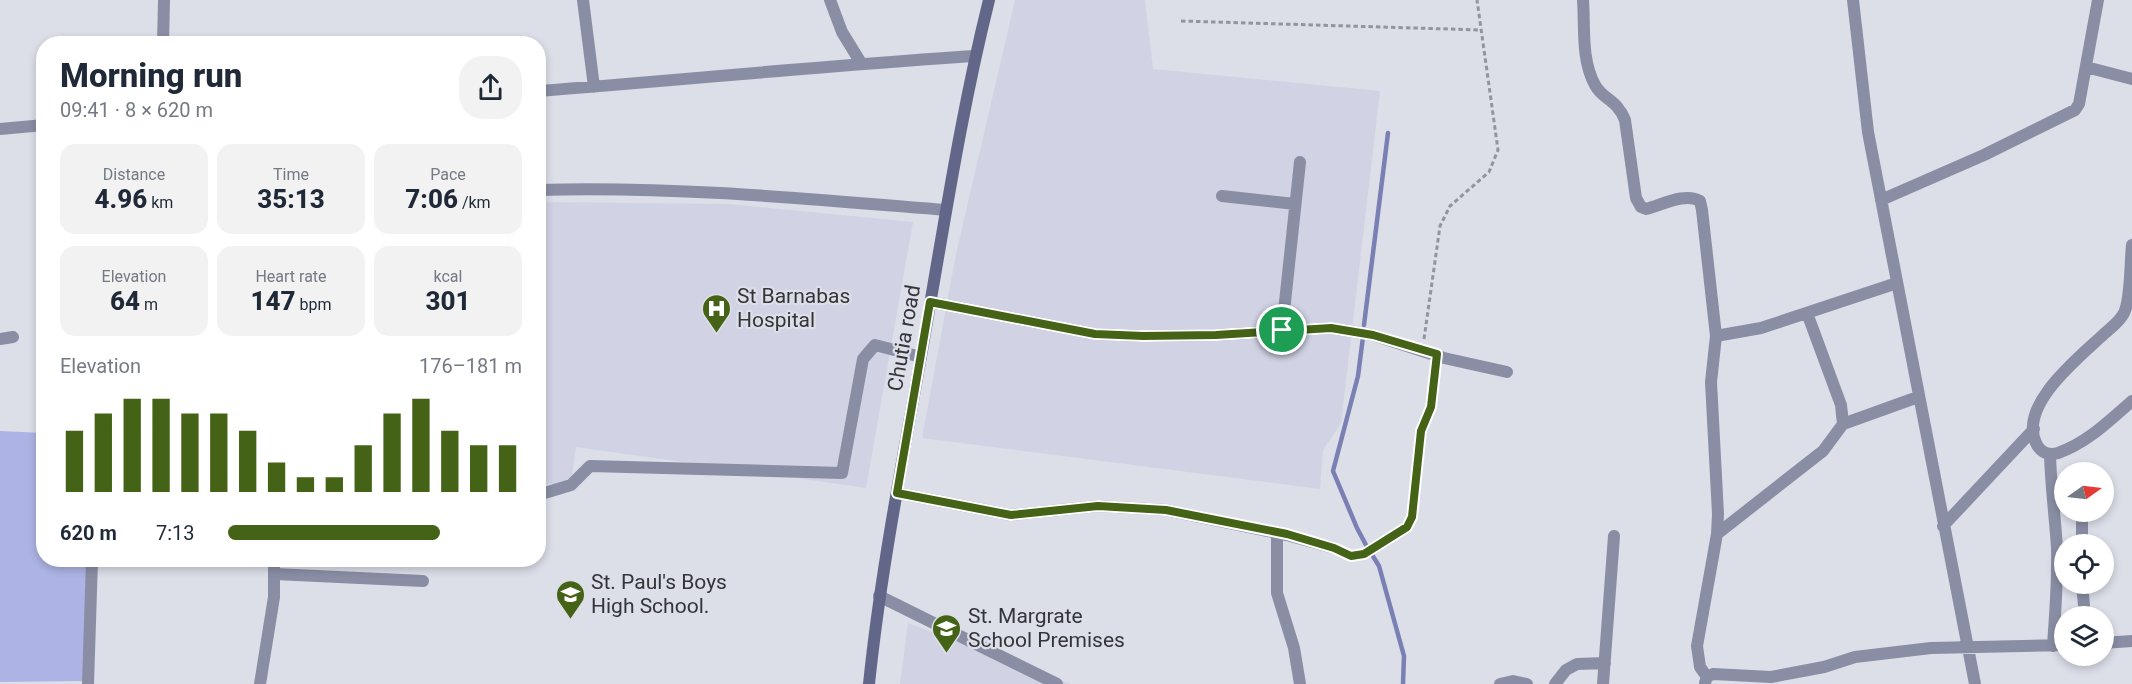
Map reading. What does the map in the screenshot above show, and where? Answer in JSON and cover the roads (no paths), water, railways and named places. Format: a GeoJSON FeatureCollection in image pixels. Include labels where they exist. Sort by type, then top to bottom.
{"type":"FeatureCollection","features":[{"type":"Feature","properties":{"kind":"street"},"geometry":{"type":"LineString","coordinates":[[163,36],[164,0]]}},
{"type":"Feature","properties":{"kind":"street"},"geometry":{"type":"LineString","coordinates":[[584,0],[594,87]]}},
{"type":"Feature","properties":{"kind":"street"},"geometry":{"type":"LineString","coordinates":[[830,0],[842,32],[861,63]]}},
{"type":"Feature","properties":{"kind":"street","name":"Chutia road"},"geometry":{"type":"LineString","coordinates":[[869,684],[879,596],[946,210],[975,56],[989,0]]}},
{"type":"Feature","properties":{"kind":"street"},"geometry":{"type":"LineString","coordinates":[[1583,0],[1587,62],[1594,84],[1600,92],[1621,108],[1626,120],[1636,198],[1641,207],[1646,209],[1687,198],[1700,201],[1716,336],[1711,382],[1718,514],[1717,534],[1697,646],[1705,681],[1713,674],[1725,673],[1771,677],[1824,667],[1855,657],[1897,651],[1967,646],[2054,646]]}},
{"type":"Feature","properties":{"kind":"street"},"geometry":{"type":"LineString","coordinates":[[1853,0],[1868,132],[1975,684]]}},
{"type":"Feature","properties":{"kind":"street"},"geometry":{"type":"LineString","coordinates":[[1881,201],[1984,155],[2075,110],[2079,104],[2098,0]]}},
{"type":"Feature","properties":{"kind":"street"},"geometry":{"type":"LineString","coordinates":[[546,90],[861,63],[975,56]]}},
{"type":"Feature","properties":{"kind":"street"},"geometry":{"type":"LineString","coordinates":[[2086,67],[2132,79]]}},
{"type":"Feature","properties":{"kind":"street"},"geometry":{"type":"LineString","coordinates":[[0,129],[36,126]]}},
{"type":"Feature","properties":{"kind":"street"},"geometry":{"type":"LineString","coordinates":[[1282,330],[1300,162]]}},
{"type":"Feature","properties":{"kind":"street"},"geometry":{"type":"LineString","coordinates":[[546,190],[675,189],[781,195],[946,210]]}},
{"type":"Feature","properties":{"kind":"street"},"geometry":{"type":"LineString","coordinates":[[1222,196],[1295,204]]}},
{"type":"Feature","properties":{"kind":"street"},"geometry":{"type":"LineString","coordinates":[[2132,245],[2128,301],[2122,316],[2046,392],[2040,402],[2034,429],[2037,446],[2043,453],[2050,455],[2071,448],[2095,434],[2132,401]]}},
{"type":"Feature","properties":{"kind":"street"},"geometry":{"type":"LineString","coordinates":[[1716,336],[1761,328],[1897,284]]}},
{"type":"Feature","properties":{"kind":"street"},"geometry":{"type":"LineString","coordinates":[[930,302],[1095,334],[1216,335],[1331,328],[1373,335],[1508,372]]}},
{"type":"Feature","properties":{"kind":"street"},"geometry":{"type":"LineString","coordinates":[[1807,313],[1841,405],[1843,424]]}},
{"type":"Feature","properties":{"kind":"street"},"geometry":{"type":"LineString","coordinates":[[0,339],[13,337]]}},
{"type":"Feature","properties":{"kind":"street"},"geometry":{"type":"LineString","coordinates":[[546,493],[571,485],[590,466],[842,473],[863,359],[875,345],[921,357]]}},
{"type":"Feature","properties":{"kind":"street"},"geometry":{"type":"LineString","coordinates":[[1717,534],[1823,451],[1843,424],[1918,397]]}},
{"type":"Feature","properties":{"kind":"street"},"geometry":{"type":"LineString","coordinates":[[1943,526],[2034,429]]}},
{"type":"Feature","properties":{"kind":"street"},"geometry":{"type":"LineString","coordinates":[[2050,455],[2050,489],[2057,545],[2058,606]]}},
{"type":"Feature","properties":{"kind":"street"},"geometry":{"type":"LineString","coordinates":[[897,493],[1011,515],[1098,506],[1147,508],[1192,514],[1277,532],[1334,548]]}},
{"type":"Feature","properties":{"kind":"street"},"geometry":{"type":"LineString","coordinates":[[1277,532],[1276,593],[1294,648],[1300,684]]}},
{"type":"Feature","properties":{"kind":"street"},"geometry":{"type":"LineString","coordinates":[[1604,684],[1614,536]]}},
{"type":"Feature","properties":{"kind":"street"},"geometry":{"type":"LineString","coordinates":[[88,684],[92,567]]}},
{"type":"Feature","properties":{"kind":"street"},"geometry":{"type":"LineString","coordinates":[[260,684],[274,597],[275,567]]}},
{"type":"Feature","properties":{"kind":"street"},"geometry":{"type":"LineString","coordinates":[[275,573],[423,581]]}},
{"type":"Feature","properties":{"kind":"street"},"geometry":{"type":"LineString","coordinates":[[879,596],[1057,684]]}},
{"type":"Feature","properties":{"kind":"street"},"geometry":{"type":"LineString","coordinates":[[2114,642],[2132,640]]}},
{"type":"Feature","properties":{"kind":"street"},"geometry":{"type":"LineString","coordinates":[[1556,684],[1566,670],[1578,664],[1605,663]]}},
{"type":"Feature","properties":{"kind":"street"},"geometry":{"type":"LineString","coordinates":[[1500,684],[1513,681],[1527,684]]}},
{"type":"Feature","properties":{"kind":"waterway"},"geometry":{"type":"LineString","coordinates":[[1364,325],[1388,133]]}},
{"type":"Feature","properties":{"kind":"waterway"},"geometry":{"type":"LineString","coordinates":[[1363,337],[1358,376],[1333,471],[1366,545]]}},
{"type":"Feature","properties":{"kind":"waterway"},"geometry":{"type":"LineString","coordinates":[[1371,553],[1379,566],[1404,656],[1403,684]]}},
{"type":"Feature","properties":{"kind":"place","name":"St Barnabas Hospital"},"geometry":{"type":"Point","coordinates":[716,334]}},
{"type":"Feature","properties":{"kind":"place","name":"St. Paul's Boys High School."},"geometry":{"type":"Point","coordinates":[570,620]}},
{"type":"Feature","properties":{"kind":"place","name":"St. Margrate School Premises"},"geometry":{"type":"Point","coordinates":[947,654]}}]}
